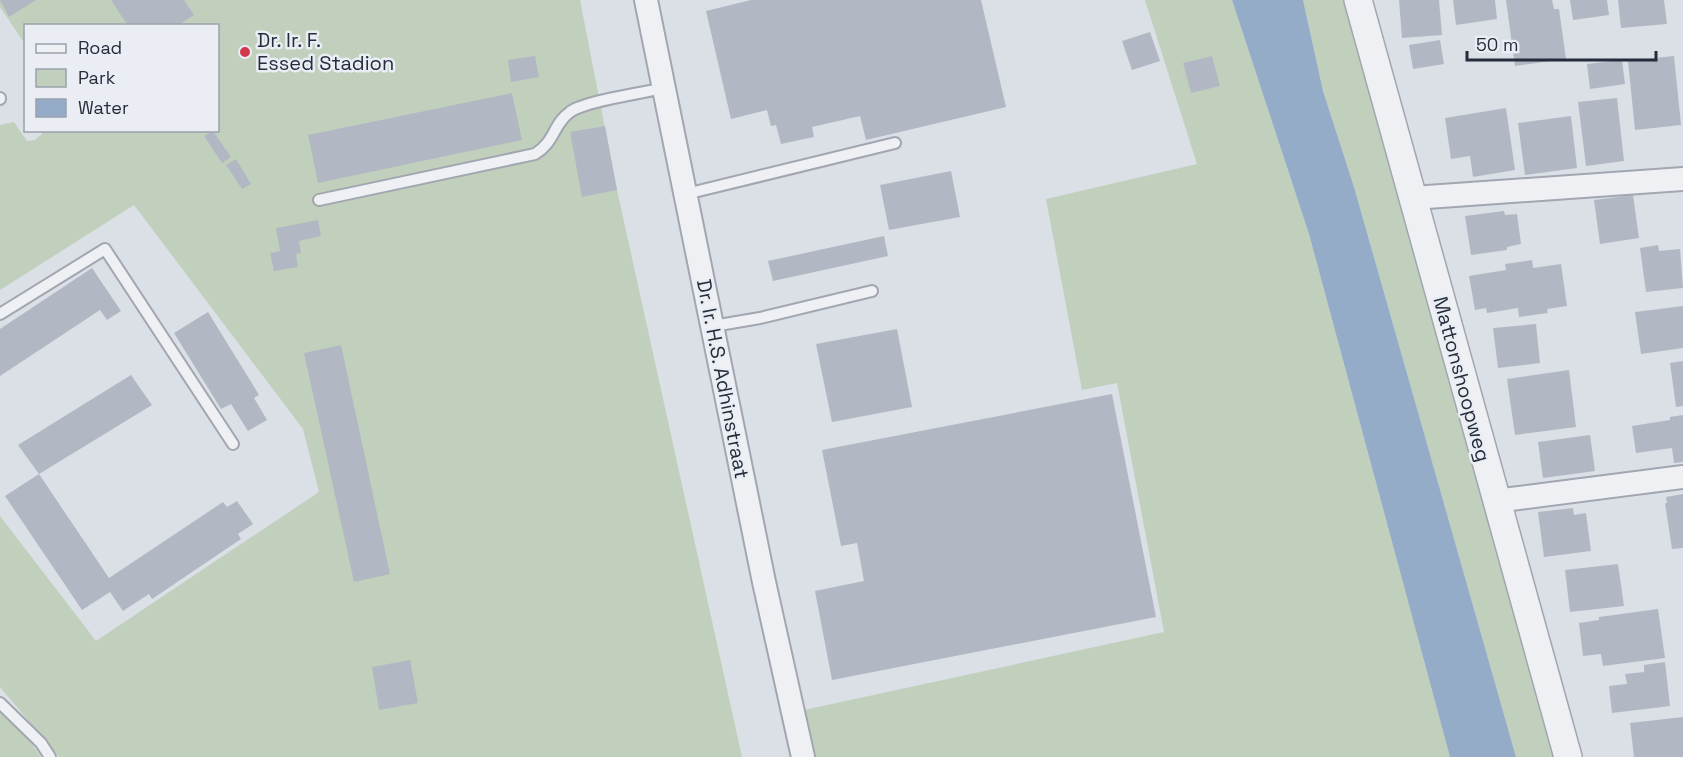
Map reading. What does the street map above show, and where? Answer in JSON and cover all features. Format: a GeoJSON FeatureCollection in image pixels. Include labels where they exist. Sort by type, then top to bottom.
{"type":"FeatureCollection","features":[{"type":"Feature","properties":{"kind":"street","name":"Dr. Ir. H.S. Adhinstraat"},"geometry":{"type":"LineString","coordinates":[[646,0],[803,757]]}},
{"type":"Feature","properties":{"kind":"street","name":"Mattonshoopweg"},"geometry":{"type":"LineString","coordinates":[[1358,0],[1495,501],[1568,757]]}},
{"type":"Feature","properties":{"kind":"street"},"geometry":{"type":"LineString","coordinates":[[1413,198],[1683,179]]}},
{"type":"Feature","properties":{"kind":"street"},"geometry":{"type":"LineString","coordinates":[[1495,501],[1683,477]]}},
{"type":"Feature","properties":{"kind":"lane"},"geometry":{"type":"LineString","coordinates":[[319,200],[535,154],[546,147],[558,124],[571,111],[664,88]]}},
{"type":"Feature","properties":{"kind":"lane"},"geometry":{"type":"LineString","coordinates":[[686,194],[895,143]]}},
{"type":"Feature","properties":{"kind":"lane"},"geometry":{"type":"LineString","coordinates":[[0,314],[105,249],[233,444]]}},
{"type":"Feature","properties":{"kind":"lane"},"geometry":{"type":"LineString","coordinates":[[713,326],[760,318],[872,291]]}},
{"type":"Feature","properties":{"kind":"lane"},"geometry":{"type":"LineString","coordinates":[[0,703],[41,743],[50,757]]}},
{"type":"Feature","properties":{"kind":"green space"},"geometry":{"type":"Polygon","coordinates":[[[0,0],[580,0],[617,190],[742,757],[59,757],[0,687],[0,516],[96,641],[319,492],[303,429],[134,205],[0,290],[0,125],[14,122],[27,141],[35,140],[42,132],[219,132],[219,24],[24,24],[24,43],[0,7],[0,0]]]}},
{"type":"Feature","properties":{"kind":"green space"},"geometry":{"type":"Polygon","coordinates":[[[1145,0],[1232,0],[1309,234],[1450,757],[814,757],[804,710],[1164,632],[1117,383],[1082,390],[1046,199],[1197,164],[1145,0]]]}},
{"type":"Feature","properties":{"kind":"green space"},"geometry":{"type":"Polygon","coordinates":[[[1303,0],[1345,0],[1451,389],[1556,757],[1516,757],[1354,187],[1323,91],[1303,0]]]}},
{"type":"Feature","properties":{"kind":"green space"},"geometry":{"type":"Polygon","coordinates":[[[0,711],[33,745],[41,757],[0,757],[0,711]]]}},
{"type":"Feature","properties":{"kind":"water"},"geometry":{"type":"Polygon","coordinates":[[[1232,0],[1303,0],[1323,91],[1354,187],[1516,757],[1450,757],[1309,234],[1232,0]]]}},
{"type":"Feature","properties":{"kind":"building"},"geometry":{"type":"Polygon","coordinates":[[[0,0],[36,0],[9,17],[0,0]]]}},
{"type":"Feature","properties":{"kind":"building"},"geometry":{"type":"Polygon","coordinates":[[[111,0],[184,0],[194,15],[180,24],[127,24],[111,0]]]}},
{"type":"Feature","properties":{"kind":"building"},"geometry":{"type":"Polygon","coordinates":[[[751,0],[981,0],[1006,107],[866,140],[860,116],[812,127],[814,137],[781,144],[776,125],[771,126],[767,110],[731,119],[706,11],[751,0]]]}},
{"type":"Feature","properties":{"kind":"building"},"geometry":{"type":"Polygon","coordinates":[[[1399,0],[1439,0],[1442,35],[1402,38],[1399,0]]]}},
{"type":"Feature","properties":{"kind":"building"},"geometry":{"type":"Polygon","coordinates":[[[1453,0],[1495,0],[1497,19],[1456,25],[1453,0]]]}},
{"type":"Feature","properties":{"kind":"building"},"geometry":{"type":"Polygon","coordinates":[[[1506,0],[1552,0],[1554,9],[1559,9],[1566,59],[1515,66],[1506,0]]]}},
{"type":"Feature","properties":{"kind":"building"},"geometry":{"type":"Polygon","coordinates":[[[1570,0],[1607,0],[1609,15],[1573,20],[1570,0]]]}},
{"type":"Feature","properties":{"kind":"building"},"geometry":{"type":"Polygon","coordinates":[[[1618,0],[1664,0],[1667,24],[1621,28],[1618,0]]]}},
{"type":"Feature","properties":{"kind":"building"},"geometry":{"type":"Polygon","coordinates":[[[1150,32],[1160,61],[1132,70],[1122,41],[1150,32]]]}},
{"type":"Feature","properties":{"kind":"building"},"geometry":{"type":"Polygon","coordinates":[[[1440,40],[1444,64],[1413,69],[1409,45],[1440,40]]]}},
{"type":"Feature","properties":{"kind":"building"},"geometry":{"type":"Polygon","coordinates":[[[535,56],[539,77],[511,82],[508,60],[535,56]]]}},
{"type":"Feature","properties":{"kind":"building"},"geometry":{"type":"Polygon","coordinates":[[[1212,56],[1220,86],[1191,93],[1183,63],[1212,56]]]}},
{"type":"Feature","properties":{"kind":"building"},"geometry":{"type":"Polygon","coordinates":[[[1674,56],[1681,125],[1635,130],[1628,61],[1674,56]]]}},
{"type":"Feature","properties":{"kind":"building"},"geometry":{"type":"Polygon","coordinates":[[[1622,60],[1625,84],[1590,89],[1587,64],[1622,60]]]}},
{"type":"Feature","properties":{"kind":"building"},"geometry":{"type":"Polygon","coordinates":[[[512,93],[522,140],[318,183],[308,135],[512,93]]]}},
{"type":"Feature","properties":{"kind":"building"},"geometry":{"type":"Polygon","coordinates":[[[1617,98],[1624,161],[1586,166],[1578,102],[1617,98]]]}},
{"type":"Feature","properties":{"kind":"building"},"geometry":{"type":"Polygon","coordinates":[[[1506,108],[1515,170],[1473,177],[1470,156],[1451,159],[1445,118],[1506,108]]]}},
{"type":"Feature","properties":{"kind":"building"},"geometry":{"type":"Polygon","coordinates":[[[1571,116],[1577,168],[1525,175],[1518,123],[1571,116]]]}},
{"type":"Feature","properties":{"kind":"building"},"geometry":{"type":"Polygon","coordinates":[[[605,126],[617,190],[582,197],[570,132],[605,126]]]}},
{"type":"Feature","properties":{"kind":"building"},"geometry":{"type":"Polygon","coordinates":[[[214,132],[231,157],[222,163],[204,136],[214,132]]]}},
{"type":"Feature","properties":{"kind":"building"},"geometry":{"type":"Polygon","coordinates":[[[236,159],[251,184],[242,189],[226,165],[236,159]]]}},
{"type":"Feature","properties":{"kind":"building"},"geometry":{"type":"Polygon","coordinates":[[[951,171],[960,217],[889,230],[880,185],[951,171]]]}},
{"type":"Feature","properties":{"kind":"building"},"geometry":{"type":"Polygon","coordinates":[[[1633,195],[1639,238],[1600,244],[1594,200],[1633,195]]]}},
{"type":"Feature","properties":{"kind":"building"},"geometry":{"type":"Polygon","coordinates":[[[1504,211],[1505,215],[1517,214],[1521,244],[1507,247],[1507,250],[1471,255],[1465,216],[1504,211]]]}},
{"type":"Feature","properties":{"kind":"building"},"geometry":{"type":"Polygon","coordinates":[[[318,220],[321,236],[299,241],[301,253],[296,254],[298,267],[274,271],[270,253],[280,251],[276,228],[318,220]]]}},
{"type":"Feature","properties":{"kind":"building"},"geometry":{"type":"Polygon","coordinates":[[[884,236],[888,256],[773,281],[768,261],[884,236]]]}},
{"type":"Feature","properties":{"kind":"building"},"geometry":{"type":"Polygon","coordinates":[[[1658,245],[1659,251],[1680,249],[1683,288],[1646,292],[1640,248],[1658,245]]]}},
{"type":"Feature","properties":{"kind":"building"},"geometry":{"type":"Polygon","coordinates":[[[1532,260],[1533,268],[1561,264],[1567,306],[1547,309],[1548,313],[1519,317],[1518,308],[1487,313],[1486,308],[1475,310],[1469,276],[1506,270],[1505,264],[1532,260]]]}},
{"type":"Feature","properties":{"kind":"building"},"geometry":{"type":"Polygon","coordinates":[[[92,268],[121,311],[107,320],[100,310],[0,376],[0,329],[92,268]]]}},
{"type":"Feature","properties":{"kind":"building"},"geometry":{"type":"Polygon","coordinates":[[[1683,306],[1683,348],[1641,354],[1635,312],[1683,306]]]}},
{"type":"Feature","properties":{"kind":"building"},"geometry":{"type":"Polygon","coordinates":[[[208,312],[259,395],[254,398],[267,420],[248,431],[231,404],[221,409],[174,333],[208,312]]]}},
{"type":"Feature","properties":{"kind":"building"},"geometry":{"type":"Polygon","coordinates":[[[1536,324],[1540,363],[1498,368],[1493,328],[1536,324]]]}},
{"type":"Feature","properties":{"kind":"building"},"geometry":{"type":"Polygon","coordinates":[[[897,329],[912,407],[832,422],[816,344],[897,329]]]}},
{"type":"Feature","properties":{"kind":"building"},"geometry":{"type":"Polygon","coordinates":[[[341,345],[390,574],[354,582],[304,353],[341,345]]]}},
{"type":"Feature","properties":{"kind":"building"},"geometry":{"type":"Polygon","coordinates":[[[1683,361],[1683,406],[1676,407],[1670,363],[1683,361]]]}},
{"type":"Feature","properties":{"kind":"building"},"geometry":{"type":"Polygon","coordinates":[[[1569,370],[1576,427],[1515,435],[1507,379],[1569,370]]]}},
{"type":"Feature","properties":{"kind":"building"},"geometry":{"type":"Polygon","coordinates":[[[131,375],[152,405],[39,474],[18,445],[131,375]]]}},
{"type":"Feature","properties":{"kind":"building"},"geometry":{"type":"Polygon","coordinates":[[[1112,394],[1156,617],[832,680],[815,591],[864,581],[857,543],[841,546],[822,450],[1112,394]]]}},
{"type":"Feature","properties":{"kind":"building"},"geometry":{"type":"Polygon","coordinates":[[[1683,415],[1683,462],[1674,463],[1672,448],[1636,453],[1632,426],[1670,420],[1670,417],[1683,415]]]}},
{"type":"Feature","properties":{"kind":"building"},"geometry":{"type":"Polygon","coordinates":[[[1590,435],[1595,471],[1543,478],[1538,442],[1590,435]]]}},
{"type":"Feature","properties":{"kind":"building"},"geometry":{"type":"Polygon","coordinates":[[[39,474],[109,578],[223,502],[227,507],[237,501],[253,524],[238,534],[241,539],[152,599],[149,594],[123,611],[110,592],[82,610],[5,496],[39,474]]]}},
{"type":"Feature","properties":{"kind":"building"},"geometry":{"type":"Polygon","coordinates":[[[1683,494],[1683,548],[1672,549],[1666,497],[1683,494]]]}},
{"type":"Feature","properties":{"kind":"building"},"geometry":{"type":"Polygon","coordinates":[[[1573,508],[1574,515],[1586,513],[1591,551],[1544,557],[1538,512],[1573,508]]]}},
{"type":"Feature","properties":{"kind":"building"},"geometry":{"type":"Polygon","coordinates":[[[1618,564],[1624,606],[1570,612],[1565,570],[1618,564]]]}},
{"type":"Feature","properties":{"kind":"building"},"geometry":{"type":"Polygon","coordinates":[[[1658,609],[1665,658],[1603,666],[1601,654],[1583,656],[1579,623],[1599,620],[1599,617],[1658,609]]]}},
{"type":"Feature","properties":{"kind":"building"},"geometry":{"type":"Polygon","coordinates":[[[410,660],[418,703],[379,710],[372,667],[410,660]]]}},
{"type":"Feature","properties":{"kind":"building"},"geometry":{"type":"Polygon","coordinates":[[[1665,662],[1670,706],[1612,713],[1609,686],[1627,684],[1625,674],[1644,672],[1644,665],[1665,662]]]}},
{"type":"Feature","properties":{"kind":"building"},"geometry":{"type":"Polygon","coordinates":[[[1683,717],[1683,757],[1634,757],[1630,723],[1683,717]]]}},
{"type":"Feature","properties":{"kind":"place","name":"Dr. Ir. F. Essed Stadion"},"geometry":{"type":"Point","coordinates":[245,52]}}]}
